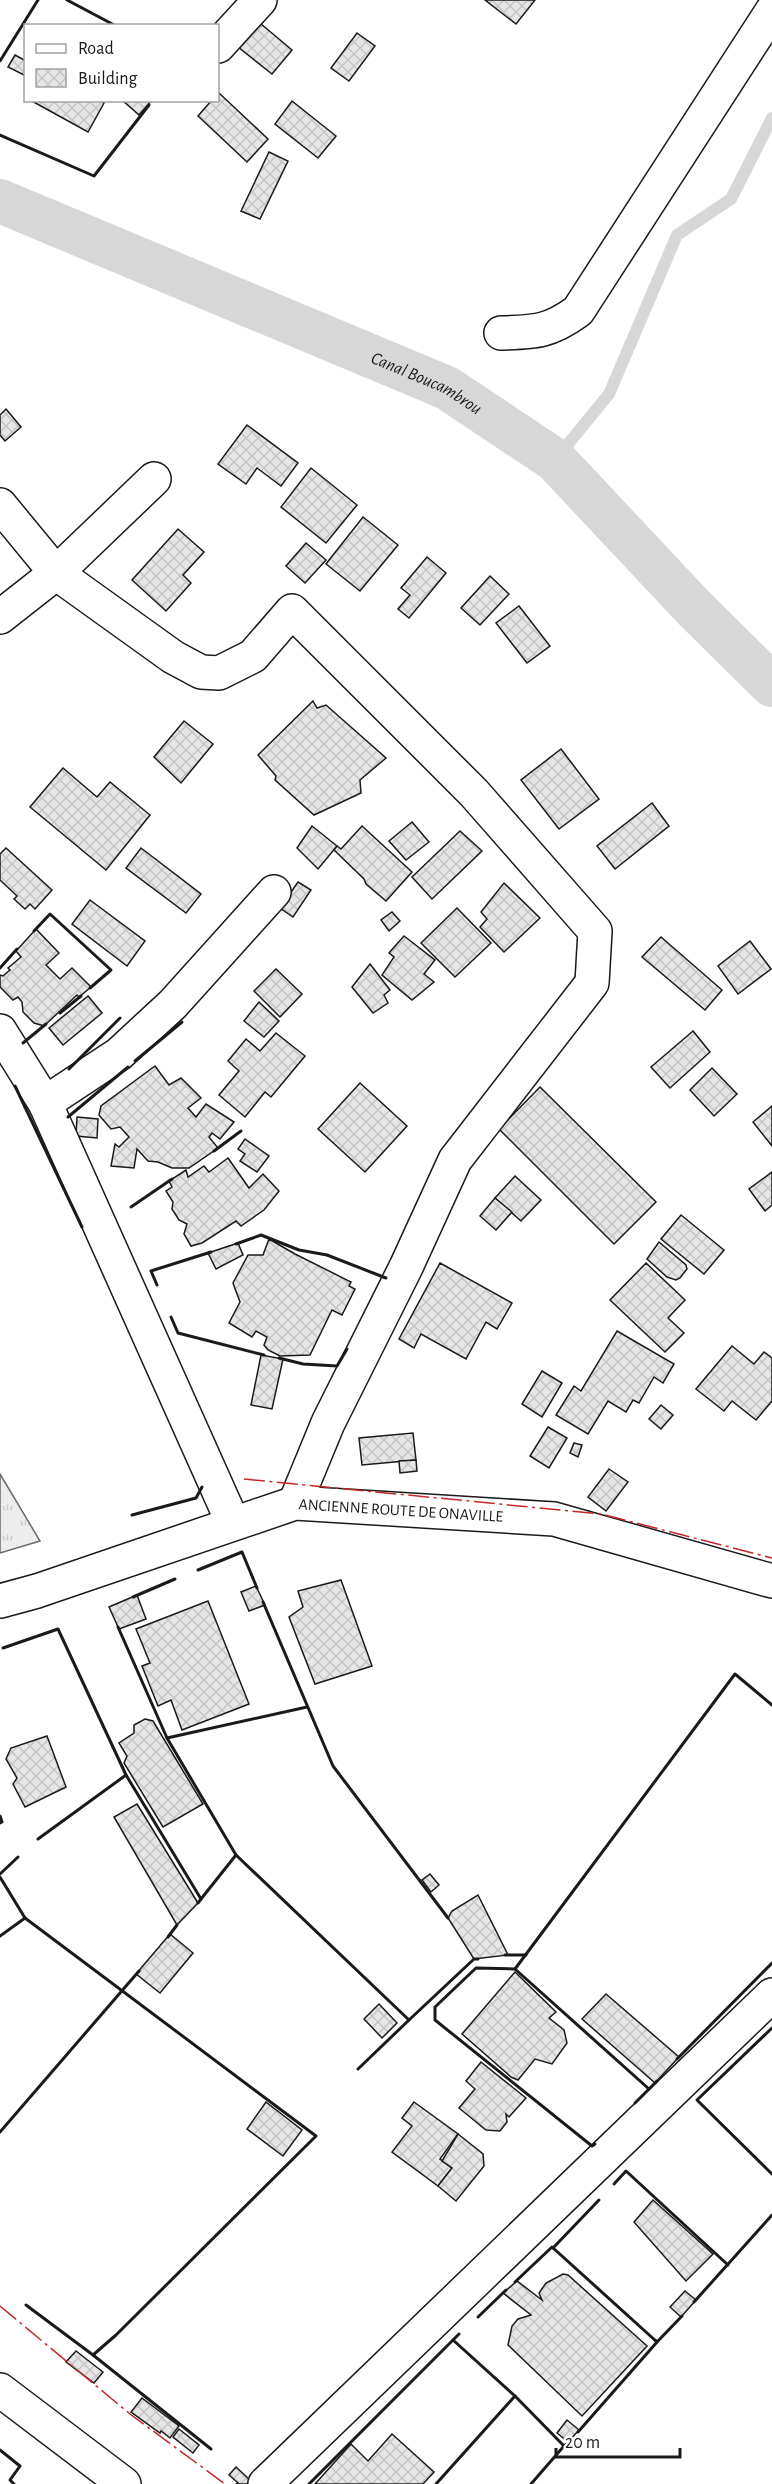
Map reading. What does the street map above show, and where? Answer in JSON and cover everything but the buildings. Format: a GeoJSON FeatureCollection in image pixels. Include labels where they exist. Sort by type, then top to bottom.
{"type":"FeatureCollection","features":[{"type":"Feature","properties":{"kind":"street"},"geometry":{"type":"LineString","coordinates":[[219,45],[260,0]]}},
{"type":"Feature","properties":{"kind":"street"},"geometry":{"type":"LineString","coordinates":[[501,333],[540,332],[562,323],[578,311],[772,11]]}},
{"type":"Feature","properties":{"kind":"street"},"geometry":{"type":"LineString","coordinates":[[0,617],[56,573],[154,479]]}},
{"type":"Feature","properties":{"kind":"street"},"geometry":{"type":"LineString","coordinates":[[0,505],[56,573],[173,657],[201,672],[219,673],[253,656],[292,611],[474,793],[595,931],[592,983],[455,1160],[406,1267],[328,1423],[295,1503]]}},
{"type":"Feature","properties":{"kind":"street"},"geometry":{"type":"LineString","coordinates":[[45,1103],[119,1054],[173,1004],[274,892]]}},
{"type":"Feature","properties":{"kind":"street"},"geometry":{"type":"LineString","coordinates":[[0,1031],[45,1103],[233,1524]]}},
{"type":"Feature","properties":{"kind":"street","name":"ANCIENNE ROUTE DE ONAVILLE"},"geometry":{"type":"LineString","coordinates":[[0,1601],[37,1591],[295,1503],[554,1519],[772,1581]]}},
{"type":"Feature","properties":{"kind":"street"},"geometry":{"type":"LineString","coordinates":[[265,2484],[772,1995]]}},
{"type":"Feature","properties":{"kind":"street"},"geometry":{"type":"LineString","coordinates":[[0,2390],[124,2484]]}},
{"type":"Feature","properties":{"kind":"green space"},"geometry":{"type":"Polygon","coordinates":[[[0,1474],[40,1541],[0,1553],[0,1474]]]}},
{"type":"Feature","properties":{"kind":"waterway"},"geometry":{"type":"LineString","coordinates":[[555,460],[609,394],[677,235],[731,199],[772,118]]}},
{"type":"Feature","properties":{"kind":"waterway","name":"Canal Boucambrou"},"geometry":{"type":"LineString","coordinates":[[0,201],[447,388],[555,460],[693,607],[772,685]]}},
{"type":"Feature","properties":{"kind":"wall"},"geometry":{"type":"LineString","coordinates":[[0,61],[38,0]]}},
{"type":"Feature","properties":{"kind":"wall"},"geometry":{"type":"LineString","coordinates":[[67,0],[112,24]]}},
{"type":"Feature","properties":{"kind":"wall"},"geometry":{"type":"LineString","coordinates":[[0,135],[94,176],[149,105]]}},
{"type":"Feature","properties":{"kind":"wall"},"geometry":{"type":"LineString","coordinates":[[34,931],[50,914],[111,970],[90,988]]}},
{"type":"Feature","properties":{"kind":"wall"},"geometry":{"type":"LineString","coordinates":[[0,968],[17,949]]}},
{"type":"Feature","properties":{"kind":"wall"},"geometry":{"type":"LineString","coordinates":[[60,1013],[81,996]]}},
{"type":"Feature","properties":{"kind":"wall"},"geometry":{"type":"LineString","coordinates":[[69,1069],[120,1018]]}},
{"type":"Feature","properties":{"kind":"wall"},"geometry":{"type":"LineString","coordinates":[[135,1061],[182,1022]]}},
{"type":"Feature","properties":{"kind":"wall"},"geometry":{"type":"LineString","coordinates":[[23,1043],[46,1024]]}},
{"type":"Feature","properties":{"kind":"wall"},"geometry":{"type":"LineString","coordinates":[[68,1117],[128,1067]]}},
{"type":"Feature","properties":{"kind":"wall"},"geometry":{"type":"LineString","coordinates":[[15,1086],[82,1227]]}},
{"type":"Feature","properties":{"kind":"wall"},"geometry":{"type":"LineString","coordinates":[[214,1151],[241,1131]]}},
{"type":"Feature","properties":{"kind":"wall"},"geometry":{"type":"LineString","coordinates":[[131,1207],[172,1179]]}},
{"type":"Feature","properties":{"kind":"wall"},"geometry":{"type":"LineString","coordinates":[[236,1244],[261,1235],[299,1250],[327,1255],[386,1278]]}},
{"type":"Feature","properties":{"kind":"wall"},"geometry":{"type":"LineString","coordinates":[[157,1285],[151,1271],[211,1252]]}},
{"type":"Feature","properties":{"kind":"wall"},"geometry":{"type":"LineString","coordinates":[[171,1317],[178,1333],[264,1355]]}},
{"type":"Feature","properties":{"kind":"wall"},"geometry":{"type":"LineString","coordinates":[[279,1358],[303,1364],[337,1366],[347,1349]]}},
{"type":"Feature","properties":{"kind":"wall"},"geometry":{"type":"LineString","coordinates":[[132,1515],[196,1498],[202,1487]]}},
{"type":"Feature","properties":{"kind":"wall"},"geometry":{"type":"LineString","coordinates":[[198,1570],[242,1552],[257,1588]]}},
{"type":"Feature","properties":{"kind":"wall"},"geometry":{"type":"LineString","coordinates":[[133,1597],[175,1579]]}},
{"type":"Feature","properties":{"kind":"wall"},"geometry":{"type":"LineString","coordinates":[[263,1602],[333,1766],[448,1918]]}},
{"type":"Feature","properties":{"kind":"wall"},"geometry":{"type":"LineString","coordinates":[[118,1627],[167,1738],[307,1707]]}},
{"type":"Feature","properties":{"kind":"wall"},"geometry":{"type":"LineString","coordinates":[[3,1648],[58,1629],[126,1775],[201,1899],[198,1903]]}},
{"type":"Feature","properties":{"kind":"wall"},"geometry":{"type":"LineString","coordinates":[[515,1969],[735,1674],[772,1705]]}},
{"type":"Feature","properties":{"kind":"wall"},"geometry":{"type":"LineString","coordinates":[[167,1738],[236,1855],[201,1899]]}},
{"type":"Feature","properties":{"kind":"wall"},"geometry":{"type":"LineString","coordinates":[[38,1839],[126,1775]]}},
{"type":"Feature","properties":{"kind":"wall"},"geometry":{"type":"LineString","coordinates":[[0,1816],[2,1822],[0,1823]]}},
{"type":"Feature","properties":{"kind":"wall"},"geometry":{"type":"LineString","coordinates":[[236,1855],[409,2020],[358,2069]]}},
{"type":"Feature","properties":{"kind":"wall"},"geometry":{"type":"LineString","coordinates":[[0,1874],[18,1857]]}},
{"type":"Feature","properties":{"kind":"wall"},"geometry":{"type":"LineString","coordinates":[[0,1877],[25,1918],[0,1936]]}},
{"type":"Feature","properties":{"kind":"wall"},"geometry":{"type":"LineString","coordinates":[[25,1918],[316,2136],[116,2335],[93,2355],[26,2305]]}},
{"type":"Feature","properties":{"kind":"wall"},"geometry":{"type":"LineString","coordinates":[[168,1937],[177,1925]]}},
{"type":"Feature","properties":{"kind":"wall"},"geometry":{"type":"LineString","coordinates":[[505,1955],[526,1955]]}},
{"type":"Feature","properties":{"kind":"wall"},"geometry":{"type":"LineString","coordinates":[[409,2020],[474,1959],[478,1959]]}},
{"type":"Feature","properties":{"kind":"wall"},"geometry":{"type":"LineString","coordinates":[[677,2059],[772,1963]]}},
{"type":"Feature","properties":{"kind":"wall"},"geometry":{"type":"LineString","coordinates":[[595,2144],[592,2146],[435,2020],[435,2007],[476,1968],[515,1969],[649,2089],[657,2081]]}},
{"type":"Feature","properties":{"kind":"wall"},"geometry":{"type":"LineString","coordinates":[[0,2132],[139,1971]]}},
{"type":"Feature","properties":{"kind":"wall"},"geometry":{"type":"LineString","coordinates":[[772,2028],[697,2100],[772,2174]]}},
{"type":"Feature","properties":{"kind":"wall"},"geometry":{"type":"LineString","coordinates":[[635,2103],[649,2089]]}},
{"type":"Feature","properties":{"kind":"wall"},"geometry":{"type":"LineString","coordinates":[[614,2184],[626,2171],[728,2265]]}},
{"type":"Feature","properties":{"kind":"wall"},"geometry":{"type":"LineString","coordinates":[[553,2248],[599,2200]]}},
{"type":"Feature","properties":{"kind":"wall"},"geometry":{"type":"LineString","coordinates":[[694,2302],[772,2215]]}},
{"type":"Feature","properties":{"kind":"wall"},"geometry":{"type":"LineString","coordinates":[[515,2282],[552,2247],[657,2342],[578,2432]]}},
{"type":"Feature","properties":{"kind":"wall"},"geometry":{"type":"LineString","coordinates":[[478,2317],[506,2290]]}},
{"type":"Feature","properties":{"kind":"wall"},"geometry":{"type":"LineString","coordinates":[[655,2340],[657,2342],[682,2316]]}},
{"type":"Feature","properties":{"kind":"wall"},"geometry":{"type":"LineString","coordinates":[[459,2334],[453,2340],[515,2396],[564,2446],[570,2441]]}},
{"type":"Feature","properties":{"kind":"wall"},"geometry":{"type":"LineString","coordinates":[[309,2484],[453,2340]]}},
{"type":"Feature","properties":{"kind":"wall"},"geometry":{"type":"LineString","coordinates":[[93,2355],[211,2449]]}},
{"type":"Feature","properties":{"kind":"wall"},"geometry":{"type":"LineString","coordinates":[[436,2484],[515,2396]]}},
{"type":"Feature","properties":{"kind":"wall"},"geometry":{"type":"LineString","coordinates":[[531,2484],[564,2446]]}},
{"type":"Feature","properties":{"kind":"wall"},"geometry":{"type":"LineString","coordinates":[[0,2450],[20,2466],[10,2480],[14,2484]]}},
{"type":"Feature","properties":{"kind":"power"},"geometry":{"type":"LineString","coordinates":[[244,1479],[601,1514],[772,1558]]}},
{"type":"Feature","properties":{"kind":"power"},"geometry":{"type":"LineString","coordinates":[[0,2306],[130,2414],[225,2484]]}}]}
